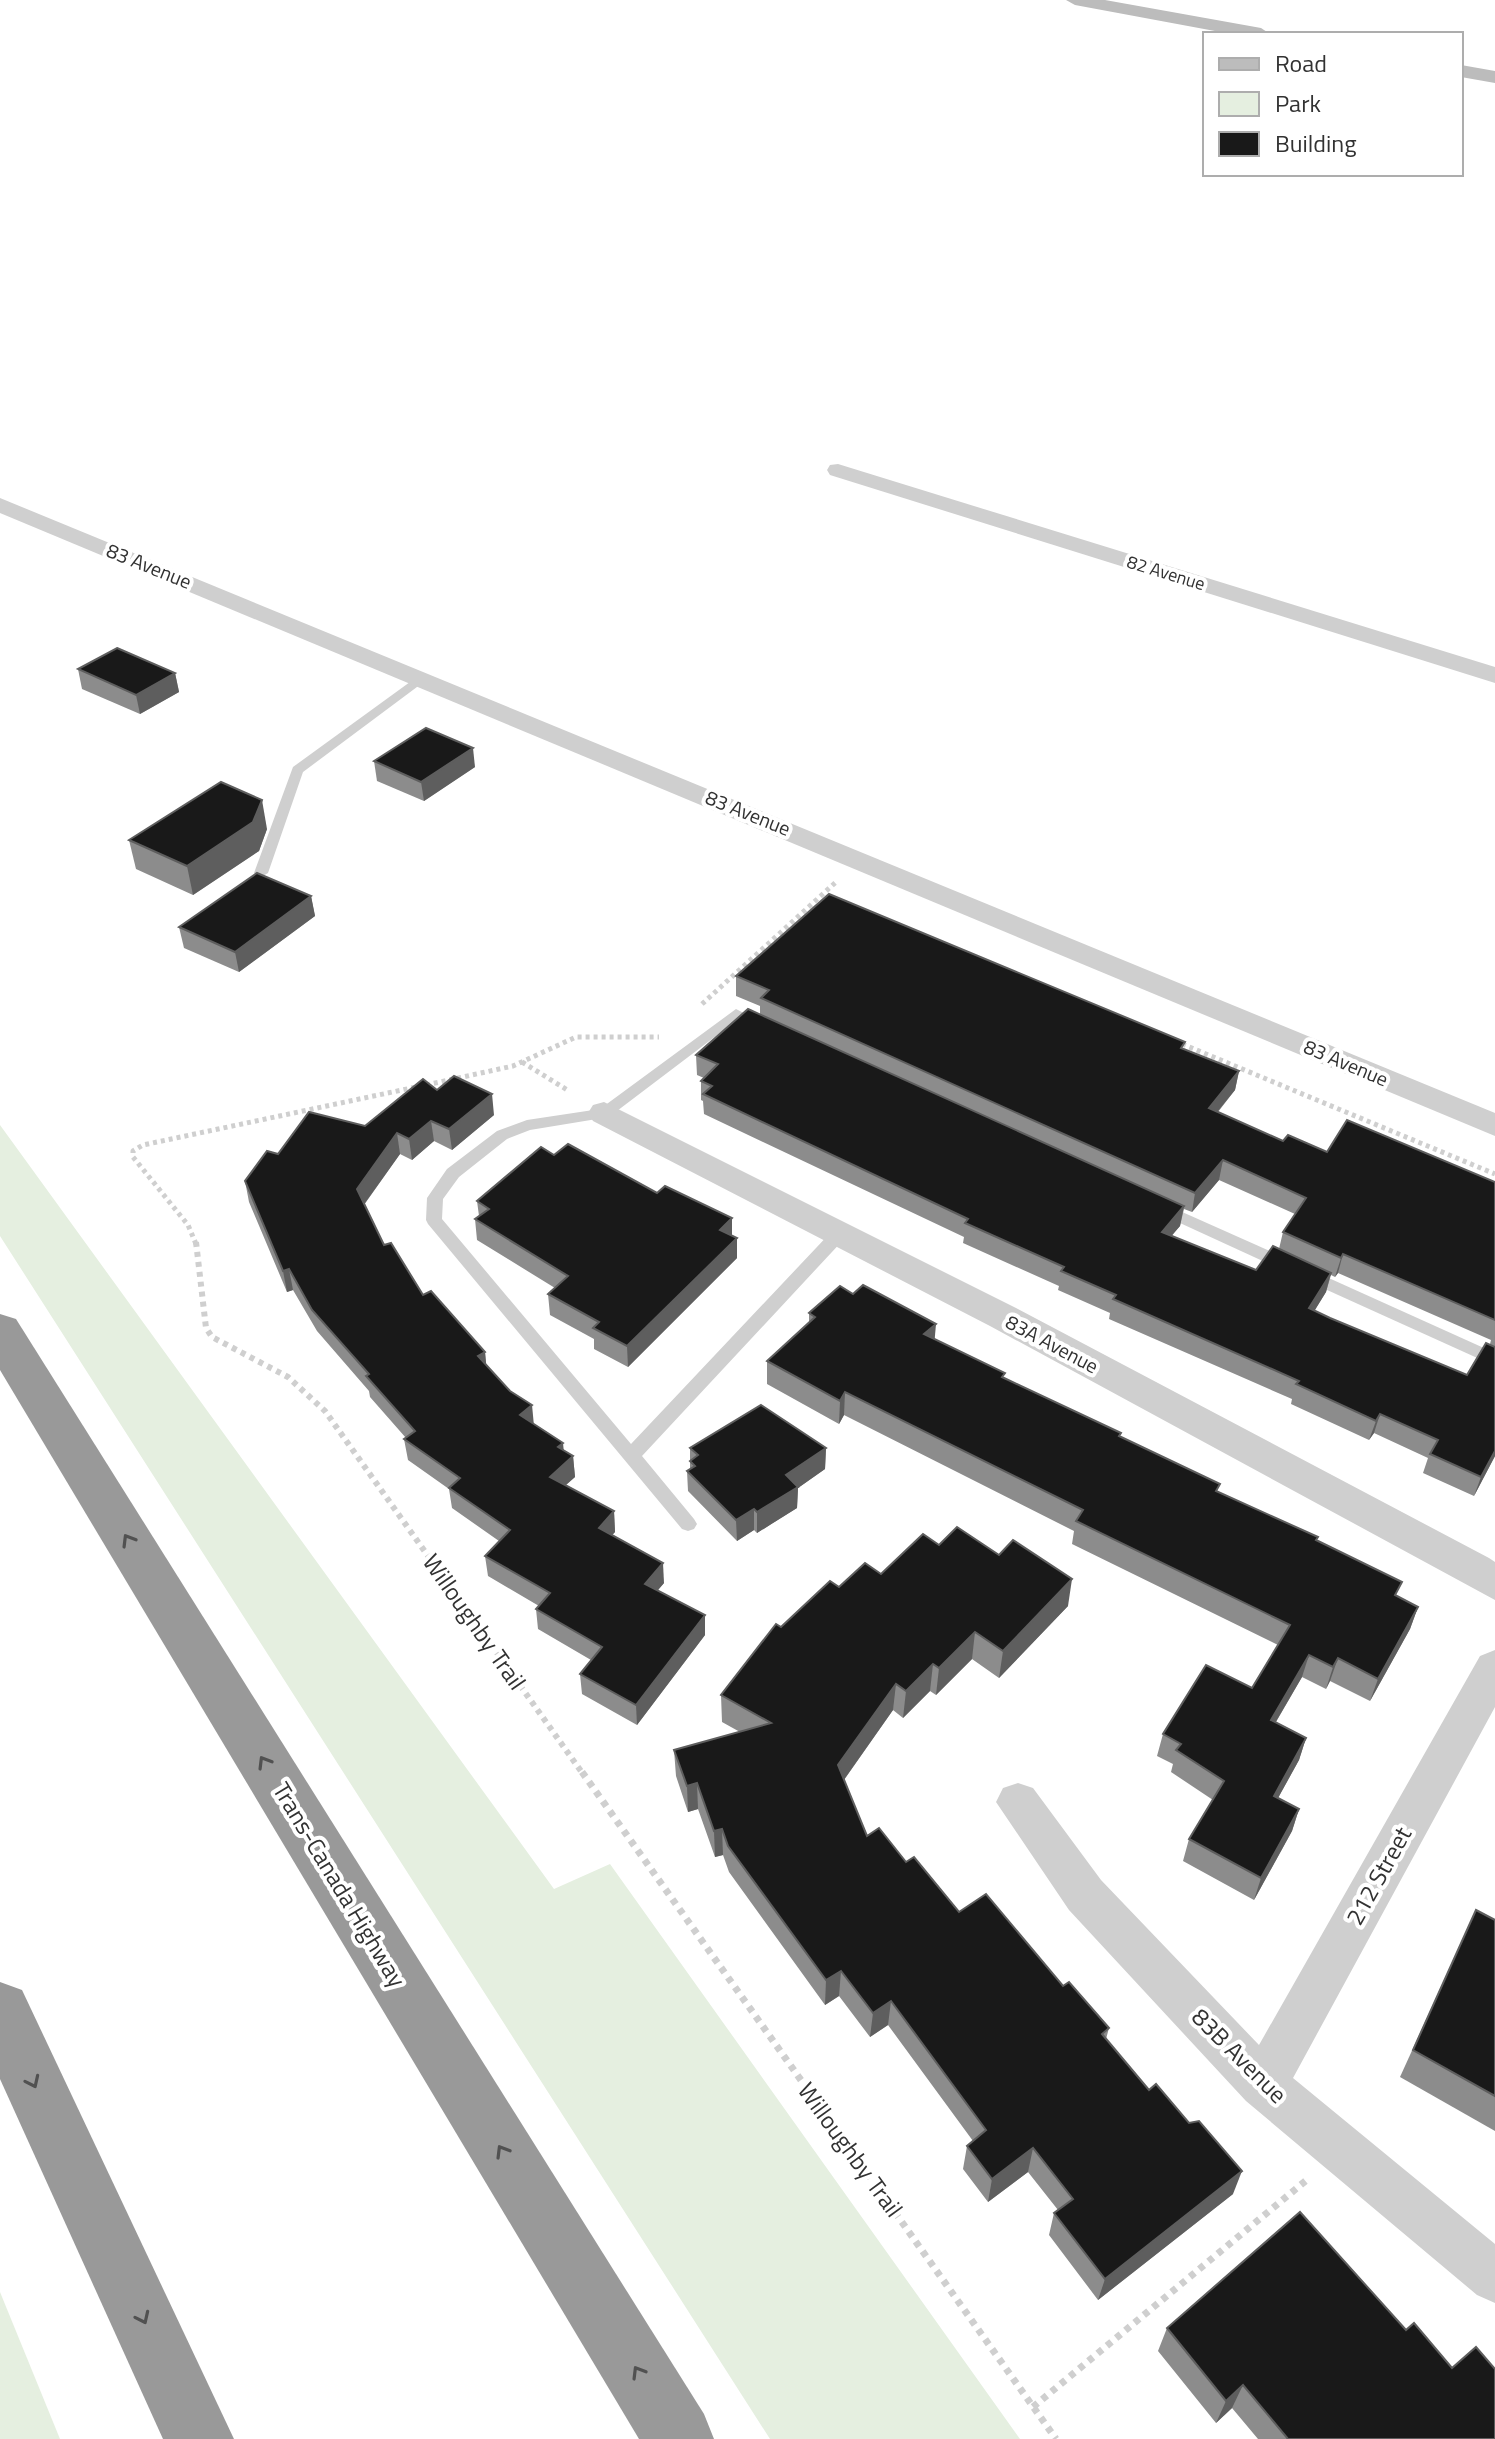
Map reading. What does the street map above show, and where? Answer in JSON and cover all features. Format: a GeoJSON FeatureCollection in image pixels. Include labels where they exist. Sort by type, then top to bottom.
{"type":"FeatureCollection","features":[{"type":"Feature","properties":{"kind":"highway","name":"Trans-Canada Highway"},"geometry":{"type":"LineString","coordinates":[[0,1331],[679,2439]]}},
{"type":"Feature","properties":{"kind":"highway"},"geometry":{"type":"LineString","coordinates":[[0,2011],[199,2439]]}},
{"type":"Feature","properties":{"kind":"main road"},"geometry":{"type":"LineString","coordinates":[[1075,0],[1250,32]]}},
{"type":"Feature","properties":{"kind":"main road"},"geometry":{"type":"LineString","coordinates":[[1463,71],[1495,77]]}},
{"type":"Feature","properties":{"kind":"street","name":"82 Avenue"},"geometry":{"type":"LineString","coordinates":[[838,470],[1495,675]]}},
{"type":"Feature","properties":{"kind":"street","name":"83 Avenue"},"geometry":{"type":"LineString","coordinates":[[0,505],[1495,1125]]}},
{"type":"Feature","properties":{"kind":"street","name":"83A Avenue"},"geometry":{"type":"LineString","coordinates":[[604,1113],[1461,1561],[1495,1584]]}},
{"type":"Feature","properties":{"kind":"street","name":"212 Street"},"geometry":{"type":"LineString","coordinates":[[1263,2084],[1495,1668]]}},
{"type":"Feature","properties":{"kind":"street","name":"83B Avenue"},"geometry":{"type":"LineString","coordinates":[[1018,1802],[1085,1895],[1263,2084],[1495,2277]]}},
{"type":"Feature","properties":{"kind":"lane"},"geometry":{"type":"LineString","coordinates":[[261,873],[297,770],[421,678]]}},
{"type":"Feature","properties":{"kind":"lane"},"geometry":{"type":"LineString","coordinates":[[688,1524],[434,1220],[435,1198],[453,1173],[502,1135],[527,1125],[604,1113],[736,1014],[779,1034]]}},
{"type":"Feature","properties":{"kind":"lane"},"geometry":{"type":"LineString","coordinates":[[1151,1204],[1495,1360]]}},
{"type":"Feature","properties":{"kind":"lane"},"geometry":{"type":"LineString","coordinates":[[631,1456],[839,1234]]}},
{"type":"Feature","properties":{"kind":"path"},"geometry":{"type":"LineString","coordinates":[[698,1007],[821,895],[835,901]]}},
{"type":"Feature","properties":{"kind":"path"},"geometry":{"type":"LineString","coordinates":[[522,1062],[576,1037],[650,1038],[667,1035]]}},
{"type":"Feature","properties":{"kind":"path"},"geometry":{"type":"LineString","coordinates":[[1173,1041],[1495,1174]]}},
{"type":"Feature","properties":{"kind":"path"},"geometry":{"type":"LineString","coordinates":[[522,1062],[604,1113]]}},
{"type":"Feature","properties":{"kind":"path","name":"Willoughby Trail"},"geometry":{"type":"LineString","coordinates":[[522,1062],[143,1145],[133,1151],[133,1157],[188,1225],[196,1241],[206,1328],[212,1337],[288,1377],[325,1411],[1056,2439]]}},
{"type":"Feature","properties":{"kind":"path"},"geometry":{"type":"LineString","coordinates":[[1033,2407],[1341,2152]]}},
{"type":"Feature","properties":{"kind":"green space"},"geometry":{"type":"Polygon","coordinates":[[[0,1125],[554,1889],[610,1864],[1020,2439],[770,2439],[0,1236],[0,1125]]]}},
{"type":"Feature","properties":{"kind":"green space"},"geometry":{"type":"Polygon","coordinates":[[[0,2292],[60,2439],[0,2439],[0,2292]]]}},
{"type":"Feature","properties":{"kind":"building"},"geometry":{"type":"Polygon","coordinates":[[[117,648],[175,673],[136,695],[78,669],[117,648]]]}},
{"type":"Feature","properties":{"kind":"building"},"geometry":{"type":"Polygon","coordinates":[[[426,728],[473,748],[421,782],[374,761],[426,728]]]}},
{"type":"Feature","properties":{"kind":"building"},"geometry":{"type":"Polygon","coordinates":[[[221,782],[262,800],[253,822],[187,866],[129,840],[221,782]]]}},
{"type":"Feature","properties":{"kind":"building"},"geometry":{"type":"Polygon","coordinates":[[[257,873],[311,896],[235,952],[179,927],[257,873]]]}},
{"type":"Feature","properties":{"kind":"building"},"geometry":{"type":"Polygon","coordinates":[[[829,894],[1185,1042],[1181,1048],[1239,1071],[1209,1108],[1283,1141],[1288,1135],[1327,1152],[1347,1120],[1495,1182],[1495,1320],[1343,1254],[1341,1258],[1283,1232],[1306,1198],[1223,1160],[1195,1193],[761,998],[769,990],[736,976],[829,894]]]}},
{"type":"Feature","properties":{"kind":"building"},"geometry":{"type":"Polygon","coordinates":[[[748,1009],[1184,1206],[1162,1232],[1256,1270],[1273,1246],[1331,1273],[1309,1308],[1330,1318],[1467,1375],[1486,1343],[1495,1347],[1495,1451],[1481,1477],[1430,1454],[1438,1440],[1380,1414],[1376,1421],[1296,1384],[1299,1381],[1113,1299],[1116,1295],[1061,1271],[1064,1267],[965,1223],[968,1219],[703,1094],[712,1086],[701,1081],[718,1064],[696,1055],[748,1009]]]}},
{"type":"Feature","properties":{"kind":"building"},"geometry":{"type":"Polygon","coordinates":[[[454,1076],[492,1094],[449,1129],[431,1121],[409,1139],[397,1133],[357,1189],[384,1245],[391,1243],[423,1295],[431,1291],[485,1352],[478,1356],[510,1391],[532,1405],[520,1415],[563,1443],[558,1447],[573,1456],[550,1477],[614,1511],[599,1528],[663,1563],[645,1584],[705,1615],[636,1705],[580,1674],[602,1647],[536,1609],[550,1593],[485,1556],[510,1530],[449,1488],[460,1478],[404,1439],[415,1431],[312,1310],[289,1269],[283,1271],[245,1181],[267,1151],[278,1154],[309,1112],[365,1126],[423,1079],[437,1090],[454,1076]]]}},
{"type":"Feature","properties":{"kind":"building"},"geometry":{"type":"Polygon","coordinates":[[[568,1144],[657,1193],[665,1186],[732,1218],[720,1230],[737,1238],[627,1346],[593,1328],[599,1322],[548,1294],[568,1276],[475,1219],[489,1209],[477,1201],[541,1147],[554,1155],[568,1144]]]}},
{"type":"Feature","properties":{"kind":"building"},"geometry":{"type":"Polygon","coordinates":[[[863,1285],[936,1324],[924,1334],[1005,1373],[1002,1377],[1121,1433],[1119,1436],[1220,1484],[1216,1491],[1318,1537],[1316,1540],[1402,1582],[1395,1595],[1418,1607],[1378,1679],[1338,1658],[1333,1667],[1309,1655],[1271,1720],[1306,1738],[1274,1796],[1299,1809],[1261,1878],[1189,1839],[1224,1781],[1176,1750],[1181,1744],[1163,1734],[1206,1665],[1252,1688],[1290,1625],[1076,1521],[1083,1510],[845,1392],[840,1401],[767,1361],[815,1317],[809,1313],[840,1286],[853,1294],[863,1285]]]}},
{"type":"Feature","properties":{"kind":"building"},"geometry":{"type":"Polygon","coordinates":[[[761,1405],[826,1448],[786,1475],[798,1487],[757,1512],[754,1509],[736,1520],[687,1471],[695,1466],[690,1461],[698,1455],[690,1448],[761,1405]]]}},
{"type":"Feature","properties":{"kind":"building"},"geometry":{"type":"Polygon","coordinates":[[[957,1527],[999,1555],[1013,1540],[1072,1579],[1003,1651],[975,1632],[939,1668],[933,1664],[906,1691],[896,1684],[838,1765],[867,1836],[879,1828],[906,1862],[914,1857],[959,1912],[986,1894],[1063,1986],[1069,1982],[1109,2028],[1102,2034],[1149,2090],[1156,2084],[1189,2123],[1199,2121],[1242,2171],[1105,2279],[1054,2213],[1073,2199],[1033,2148],[992,2179],[967,2146],[986,2130],[891,2001],[873,2013],[841,1971],[826,1980],[728,1846],[722,1829],[714,1831],[697,1783],[687,1786],[674,1750],[771,1723],[721,1695],[776,1624],[781,1627],[830,1581],[839,1587],[865,1563],[881,1574],[923,1534],[939,1545],[957,1527]]]}},
{"type":"Feature","properties":{"kind":"building"},"geometry":{"type":"Polygon","coordinates":[[[1476,1910],[1495,1920],[1495,2096],[1413,2050],[1476,1910]]]}},
{"type":"Feature","properties":{"kind":"building"},"geometry":{"type":"Polygon","coordinates":[[[1300,2212],[1406,2330],[1414,2323],[1452,2368],[1476,2347],[1495,2369],[1495,2439],[1288,2439],[1243,2385],[1226,2401],[1167,2328],[1300,2212]]]}}]}
